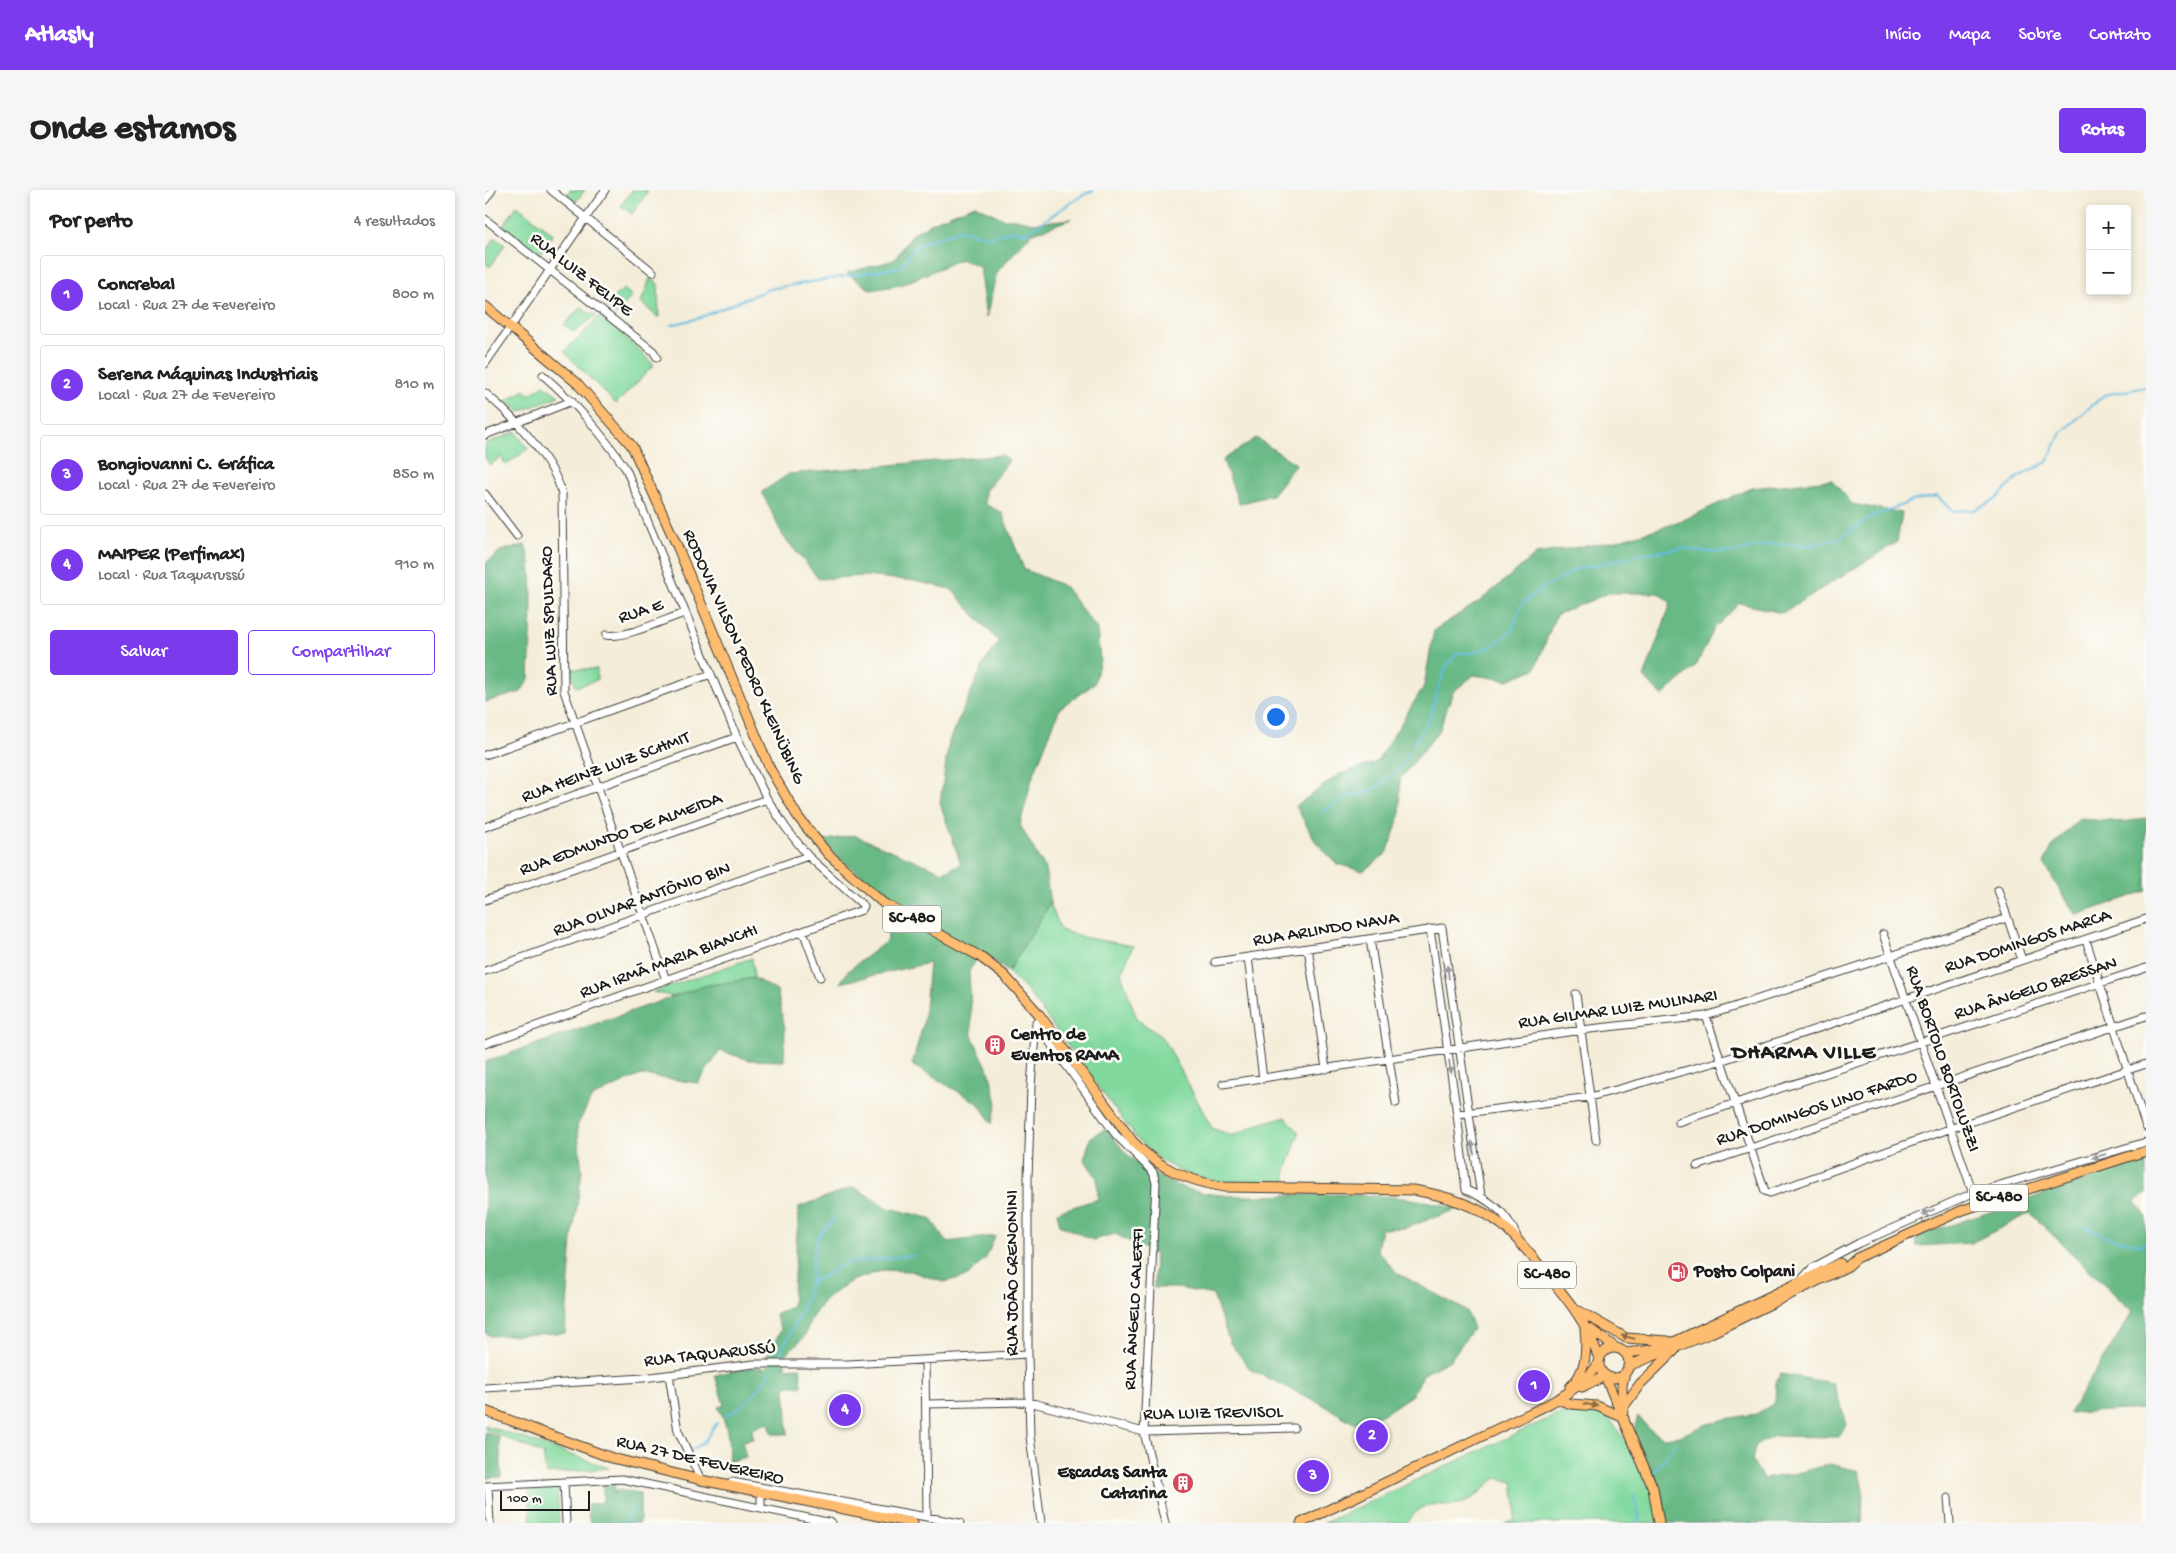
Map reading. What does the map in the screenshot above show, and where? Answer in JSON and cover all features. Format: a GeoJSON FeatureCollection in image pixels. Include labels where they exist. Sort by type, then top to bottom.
{"type":"FeatureCollection","features":[{"type":"Feature","properties":{"kind":"main road","name":"RODOVIA VILSON PEDRO KLEINÜBING"},"geometry":{"type":"LineString","coordinates":[[485,306],[577,383],[632,446],[678,548],[770,769],[803,823],[829,854],[883,903],[989,963],[1024,995],[1133,1142],[1146,1155],[1180,1176],[1199,1183],[1225,1187],[1287,1190],[1384,1188],[1438,1194],[1500,1224],[1518,1240],[1577,1310],[1599,1361]]}},
{"type":"Feature","properties":{"kind":"main road","name":"SC-480"},"geometry":{"type":"LineString","coordinates":[[1627,1370],[1797,1282],[1846,1260],[1857,1258],[1963,1210],[2146,1151]]}},
{"type":"Feature","properties":{"kind":"main road","name":"SC-480"},"geometry":{"type":"LineString","coordinates":[[1621,1350],[1651,1350],[1678,1344],[1765,1308],[1848,1266],[1857,1258]]}},
{"type":"Feature","properties":{"kind":"main road"},"geometry":{"type":"LineString","coordinates":[[1577,1310],[1626,1338],[1678,1344]]}},
{"type":"Feature","properties":{"kind":"main road","name":"RODOVIA VILSON PEDRO KLEINÜBING"},"geometry":{"type":"LineString","coordinates":[[1584,1324],[1603,1340],[1621,1350]]}},
{"type":"Feature","properties":{"kind":"main road"},"geometry":{"type":"LineString","coordinates":[[1557,1399],[1577,1382],[1585,1364],[1584,1324]]}},
{"type":"Feature","properties":{"kind":"main road"},"geometry":{"type":"LineString","coordinates":[[1623,1414],[1640,1384],[1678,1344]]}},
{"type":"Feature","properties":{"kind":"main road"},"geometry":{"type":"LineString","coordinates":[[1557,1399],[1574,1390],[1590,1377],[1606,1350],[1621,1350],[1627,1370],[1622,1385],[1623,1414]]}},
{"type":"Feature","properties":{"kind":"main road"},"geometry":{"type":"LineString","coordinates":[[1599,1361],[1653,1488],[1659,1523]]}},
{"type":"Feature","properties":{"kind":"main road"},"geometry":{"type":"LineString","coordinates":[[1301,1523],[1605,1376],[1618,1378],[1627,1370]]}},
{"type":"Feature","properties":{"kind":"main road"},"geometry":{"type":"LineString","coordinates":[[1557,1399],[1571,1404],[1597,1406],[1623,1414]]}},
{"type":"Feature","properties":{"kind":"main road","name":"RUA 27 DE FEVEREIRO"},"geometry":{"type":"LineString","coordinates":[[485,1411],[612,1458],[719,1484],[913,1523]]}},
{"type":"Feature","properties":{"kind":"street"},"geometry":{"type":"LineString","coordinates":[[485,200],[492,190]]}},
{"type":"Feature","properties":{"kind":"street"},"geometry":{"type":"LineString","coordinates":[[551,190],[653,272]]}},
{"type":"Feature","properties":{"kind":"street"},"geometry":{"type":"LineString","coordinates":[[485,364],[551,271],[605,190]]}},
{"type":"Feature","properties":{"kind":"street","name":"RUA LUIZ FELIPE"},"geometry":{"type":"LineString","coordinates":[[485,220],[653,351],[657,357]]}},
{"type":"Feature","properties":{"kind":"street"},"geometry":{"type":"LineString","coordinates":[[543,376],[572,401],[601,433],[626,470],[737,737],[767,799],[786,828],[809,856]]}},
{"type":"Feature","properties":{"kind":"street","name":"RUA LUIZ SPULDARO"},"geometry":{"type":"LineString","coordinates":[[485,393],[517,423],[559,481],[562,494],[564,691],[596,787],[666,980]]}},
{"type":"Feature","properties":{"kind":"street"},"geometry":{"type":"LineString","coordinates":[[485,435],[572,401]]}},
{"type":"Feature","properties":{"kind":"street"},"geometry":{"type":"LineString","coordinates":[[485,494],[517,536]]}},
{"type":"Feature","properties":{"kind":"street","name":"RUA E"},"geometry":{"type":"LineString","coordinates":[[606,635],[624,634],[685,613]]}},
{"type":"Feature","properties":{"kind":"street"},"geometry":{"type":"LineString","coordinates":[[485,755],[711,674]]}},
{"type":"Feature","properties":{"kind":"street","name":"RUA HEINZ LUIZ SCHMIT"},"geometry":{"type":"LineString","coordinates":[[485,827],[737,737]]}},
{"type":"Feature","properties":{"kind":"street","name":"RUA EDMUNDO DE ALMEIDA"},"geometry":{"type":"LineString","coordinates":[[485,900],[767,799]]}},
{"type":"Feature","properties":{"kind":"street","name":"RUA IRMÃ MARIA BIANCHI"},"geometry":{"type":"LineString","coordinates":[[485,1044],[863,908],[859,900],[809,856]]}},
{"type":"Feature","properties":{"kind":"street","name":"RUA OLIVAR ANTÔNIO BIN"},"geometry":{"type":"LineString","coordinates":[[485,971],[809,856]]}},
{"type":"Feature","properties":{"kind":"street"},"geometry":{"type":"LineString","coordinates":[[1998,890],[2022,960]]}},
{"type":"Feature","properties":{"kind":"street","name":"RUA GILMAR LUIZ MULINARI"},"geometry":{"type":"LineString","coordinates":[[1223,1084],[1581,1030],[1706,1016],[2007,918]]}},
{"type":"Feature","properties":{"kind":"street","name":"RUA DOMINGOS MARCA"},"geometry":{"type":"LineString","coordinates":[[1457,1114],[1590,1097],[1721,1061],[2146,919]]}},
{"type":"Feature","properties":{"kind":"street","name":"RUA ARLINDO NAVA"},"geometry":{"type":"LineString","coordinates":[[1215,962],[1442,928],[1459,1049]]}},
{"type":"Feature","properties":{"kind":"street"},"geometry":{"type":"LineString","coordinates":[[1430,929],[1466,1190],[1481,1196],[1507,1216],[1518,1240]]}},
{"type":"Feature","properties":{"kind":"street"},"geometry":{"type":"LineString","coordinates":[[803,931],[820,977]]}},
{"type":"Feature","properties":{"kind":"street","name":"RUA BORTOLO BORTOLUZZI"},"geometry":{"type":"LineString","coordinates":[[1883,934],[1919,1043],[1973,1193]]}},
{"type":"Feature","properties":{"kind":"street"},"geometry":{"type":"LineString","coordinates":[[1370,939],[1395,1103]]}},
{"type":"Feature","properties":{"kind":"street"},"geometry":{"type":"LineString","coordinates":[[2086,940],[2146,1126]]}},
{"type":"Feature","properties":{"kind":"street"},"geometry":{"type":"LineString","coordinates":[[1308,948],[1326,1069]]}},
{"type":"Feature","properties":{"kind":"street"},"geometry":{"type":"LineString","coordinates":[[1247,957],[1263,1079]]}},
{"type":"Feature","properties":{"kind":"street","name":"RUA ÂNGELO BRESSAN"},"geometry":{"type":"LineString","coordinates":[[1678,1122],[2146,968]]}},
{"type":"Feature","properties":{"kind":"street"},"geometry":{"type":"LineString","coordinates":[[1576,994],[1596,1140]]}},
{"type":"Feature","properties":{"kind":"street","name":"RUA JOÃO CRENONINI"},"geometry":{"type":"LineString","coordinates":[[1038,1013],[1028,1178],[1028,1354],[1030,1436],[1041,1523]]}},
{"type":"Feature","properties":{"kind":"street"},"geometry":{"type":"LineString","coordinates":[[1706,1016],[1767,1193],[1825,1175],[1949,1129],[2146,1064]]}},
{"type":"Feature","properties":{"kind":"street","name":"RUA DOMINGOS LINO FARDO"},"geometry":{"type":"LineString","coordinates":[[1697,1166],[2146,1016]]}},
{"type":"Feature","properties":{"kind":"street","name":"RUA ÂNGELO CALEFFI"},"geometry":{"type":"LineString","coordinates":[[1036,1023],[1116,1135],[1153,1172],[1156,1183],[1145,1432],[1165,1523]]}},
{"type":"Feature","properties":{"kind":"street"},"geometry":{"type":"LineString","coordinates":[[1459,1049],[1481,1196]]}},
{"type":"Feature","properties":{"kind":"street"},"geometry":{"type":"LineString","coordinates":[[1797,1282],[1812,1268],[1859,1243],[1973,1193],[2146,1142]]}},
{"type":"Feature","properties":{"kind":"street","name":"RUA TAQUARUSSÚ"},"geometry":{"type":"LineString","coordinates":[[485,1388],[669,1375],[753,1364],[848,1364],[1028,1354]]}},
{"type":"Feature","properties":{"kind":"street"},"geometry":{"type":"LineString","coordinates":[[925,1360],[927,1516]]}},
{"type":"Feature","properties":{"kind":"street"},"geometry":{"type":"LineString","coordinates":[[669,1375],[678,1431],[701,1480]]}},
{"type":"Feature","properties":{"kind":"street","name":"RUA LUIZ TREVISOL"},"geometry":{"type":"LineString","coordinates":[[926,1404],[1029,1402],[1145,1432],[1294,1428]]}},
{"type":"Feature","properties":{"kind":"street"},"geometry":{"type":"LineString","coordinates":[[490,1523],[486,1486],[604,1478],[622,1479],[832,1523]]}},
{"type":"Feature","properties":{"kind":"street"},"geometry":{"type":"LineString","coordinates":[[719,1484],[719,1480],[960,1523]]}},
{"type":"Feature","properties":{"kind":"street"},"geometry":{"type":"LineString","coordinates":[[564,1482],[566,1523]]}},
{"type":"Feature","properties":{"kind":"street"},"geometry":{"type":"LineString","coordinates":[[761,1493],[761,1508]]}},
{"type":"Feature","properties":{"kind":"street"},"geometry":{"type":"LineString","coordinates":[[1948,1498],[1950,1523]]}},
{"type":"Feature","properties":{"kind":"green space"},"geometry":{"type":"Polygon","coordinates":[[[570,190],[585,190],[576,202],[567,194],[570,190]]]}},
{"type":"Feature","properties":{"kind":"green space"},"geometry":{"type":"Polygon","coordinates":[[[632,190],[648,191],[632,214],[621,206],[632,190]]]}},
{"type":"Feature","properties":{"kind":"green space"},"geometry":{"type":"Polygon","coordinates":[[[975,205],[1004,219],[1016,219],[1033,223],[1071,219],[1031,234],[997,272],[986,318],[979,266],[961,259],[901,285],[871,290],[847,273],[894,260],[914,233],[937,220],[975,205]]]}},
{"type":"Feature","properties":{"kind":"green space"},"geometry":{"type":"Polygon","coordinates":[[[517,206],[553,234],[540,253],[503,226],[517,206]]]}},
{"type":"Feature","properties":{"kind":"green space"},"geometry":{"type":"Polygon","coordinates":[[[495,238],[505,245],[490,267],[485,263],[485,252],[495,238]]]}},
{"type":"Feature","properties":{"kind":"green space"},"geometry":{"type":"Polygon","coordinates":[[[650,278],[658,284],[659,318],[641,303],[650,278]]]}},
{"type":"Feature","properties":{"kind":"green space"},"geometry":{"type":"Polygon","coordinates":[[[624,289],[632,296],[616,315],[604,305],[624,289]]]}},
{"type":"Feature","properties":{"kind":"green space"},"geometry":{"type":"Polygon","coordinates":[[[582,306],[587,312],[597,315],[574,332],[564,325],[582,306]]]}},
{"type":"Feature","properties":{"kind":"green space"},"geometry":{"type":"Polygon","coordinates":[[[602,314],[654,365],[616,404],[564,352],[602,314]]]}},
{"type":"Feature","properties":{"kind":"green space"},"geometry":{"type":"Polygon","coordinates":[[[544,385],[559,396],[520,412],[506,401],[525,390],[529,395],[544,385]]]}},
{"type":"Feature","properties":{"kind":"green space"},"geometry":{"type":"Polygon","coordinates":[[[516,432],[528,449],[506,465],[501,457],[490,465],[485,457],[485,444],[516,432]]]}},
{"type":"Feature","properties":{"kind":"green space"},"geometry":{"type":"Polygon","coordinates":[[[1256,438],[1296,464],[1272,495],[1239,504],[1223,460],[1256,438]]]}},
{"type":"Feature","properties":{"kind":"green space"},"geometry":{"type":"Polygon","coordinates":[[[1003,455],[1009,461],[985,491],[985,504],[1002,513],[1024,569],[1064,586],[1097,629],[1100,660],[1094,684],[1060,708],[1032,779],[1020,825],[1045,869],[1050,903],[1008,972],[982,952],[969,971],[972,1036],[989,1071],[997,1103],[992,1124],[978,1103],[912,1065],[924,1021],[929,963],[840,983],[849,970],[888,940],[885,894],[830,851],[822,841],[854,835],[943,872],[961,864],[940,803],[949,741],[984,663],[999,642],[951,589],[915,581],[865,576],[819,579],[783,536],[762,492],[789,474],[1003,455]]]}},
{"type":"Feature","properties":{"kind":"green space"},"geometry":{"type":"Polygon","coordinates":[[[1832,480],[1852,504],[1902,513],[1897,542],[1782,613],[1740,603],[1714,629],[1696,666],[1662,696],[1644,677],[1671,603],[1658,593],[1609,593],[1556,615],[1535,669],[1507,680],[1474,675],[1453,692],[1439,731],[1400,779],[1400,815],[1387,853],[1363,871],[1337,864],[1315,841],[1296,806],[1338,775],[1377,762],[1424,686],[1434,630],[1480,601],[1536,554],[1616,541],[1677,523],[1752,488],[1832,480]]]}},
{"type":"Feature","properties":{"kind":"green space"},"geometry":{"type":"Polygon","coordinates":[[[525,545],[529,556],[532,590],[529,679],[521,692],[485,702],[485,564],[500,551],[525,545]]]}},
{"type":"Feature","properties":{"kind":"green space"},"geometry":{"type":"Polygon","coordinates":[[[570,669],[597,669],[597,680],[576,687],[570,669]]]}},
{"type":"Feature","properties":{"kind":"green space"},"geometry":{"type":"Polygon","coordinates":[[[2146,818],[2146,891],[2077,915],[2063,896],[2044,863],[2052,847],[2079,819],[2124,822],[2146,818]]]}},
{"type":"Feature","properties":{"kind":"green space"},"geometry":{"type":"Polygon","coordinates":[[[1050,903],[1061,930],[1082,937],[1133,946],[1121,973],[1137,1019],[1164,1039],[1212,1128],[1233,1136],[1258,1124],[1286,1117],[1299,1133],[1285,1173],[1287,1185],[1227,1184],[1184,1173],[1161,1161],[1137,1139],[1028,992],[1008,972],[1050,903]]]}},
{"type":"Feature","properties":{"kind":"green space"},"geometry":{"type":"Polygon","coordinates":[[[752,958],[754,978],[704,986],[674,997],[653,992],[752,958]]]}},
{"type":"Feature","properties":{"kind":"green space"},"geometry":{"type":"Polygon","coordinates":[[[754,978],[777,991],[785,1029],[784,1061],[750,1060],[720,1051],[698,1083],[641,1075],[592,1097],[577,1126],[582,1172],[572,1239],[565,1333],[490,1336],[485,1332],[485,1062],[704,986],[754,978]]]}},
{"type":"Feature","properties":{"kind":"green space"},"geometry":{"type":"Polygon","coordinates":[[[1107,1129],[1131,1158],[1152,1173],[1194,1191],[1236,1196],[1333,1195],[1396,1197],[1458,1209],[1405,1228],[1381,1229],[1377,1250],[1397,1273],[1467,1311],[1473,1329],[1450,1360],[1422,1375],[1412,1395],[1382,1415],[1355,1424],[1320,1403],[1251,1370],[1230,1343],[1213,1295],[1179,1288],[1154,1288],[1155,1254],[1115,1234],[1093,1240],[1060,1225],[1057,1212],[1098,1199],[1097,1178],[1084,1159],[1091,1137],[1107,1129]]]}},
{"type":"Feature","properties":{"kind":"green space"},"geometry":{"type":"Polygon","coordinates":[[[2146,1160],[2146,1194],[2134,1201],[2146,1216],[2146,1409],[2069,1413],[2133,1312],[2030,1213],[1971,1243],[1917,1246],[1915,1237],[2146,1160]]]}},
{"type":"Feature","properties":{"kind":"green space"},"geometry":{"type":"Polygon","coordinates":[[[854,1187],[888,1208],[930,1218],[947,1242],[995,1236],[986,1258],[968,1276],[944,1282],[910,1271],[884,1270],[851,1281],[825,1299],[810,1320],[805,1336],[783,1357],[786,1368],[800,1367],[802,1386],[785,1386],[788,1434],[772,1434],[769,1422],[752,1429],[753,1439],[742,1441],[746,1457],[728,1462],[727,1434],[718,1407],[724,1405],[715,1375],[752,1367],[765,1368],[771,1363],[764,1361],[781,1330],[775,1315],[792,1306],[799,1207],[854,1187]]]}},
{"type":"Feature","properties":{"kind":"green space"},"geometry":{"type":"Polygon","coordinates":[[[1781,1374],[1833,1383],[1847,1424],[1839,1437],[1774,1436],[1756,1445],[1752,1460],[1763,1479],[1797,1473],[1830,1464],[1859,1471],[1863,1491],[1862,1523],[1665,1523],[1663,1498],[1656,1477],[1632,1437],[1638,1416],[1648,1428],[1663,1438],[1680,1436],[1704,1425],[1726,1419],[1756,1414],[1775,1403],[1776,1383],[1781,1374]]]}},
{"type":"Feature","properties":{"kind":"green space"},"geometry":{"type":"Polygon","coordinates":[[[1584,1409],[1599,1412],[1611,1421],[1630,1447],[1656,1474],[1664,1504],[1665,1523],[1505,1523],[1515,1520],[1516,1505],[1513,1482],[1496,1478],[1475,1496],[1462,1503],[1427,1506],[1414,1514],[1406,1523],[1324,1523],[1554,1416],[1584,1409]]]}},
{"type":"Feature","properties":{"kind":"green space"},"geometry":{"type":"Polygon","coordinates":[[[485,1425],[609,1468],[546,1474],[543,1454],[485,1429],[485,1425]]]}},
{"type":"Feature","properties":{"kind":"green space"},"geometry":{"type":"Polygon","coordinates":[[[485,1432],[499,1437],[502,1477],[485,1478],[485,1432]]]}},
{"type":"Feature","properties":{"kind":"green space"},"geometry":{"type":"Polygon","coordinates":[[[603,1480],[615,1482],[614,1495],[616,1490],[640,1493],[640,1523],[590,1523],[587,1505],[603,1502],[603,1480]]]}},
{"type":"Feature","properties":{"kind":"green space"},"geometry":{"type":"Polygon","coordinates":[[[557,1485],[559,1523],[531,1523],[529,1486],[557,1485]]]}},
{"type":"Feature","properties":{"kind":"waterway"},"geometry":{"type":"LineString","coordinates":[[671,325],[699,318],[769,289],[901,267],[917,245],[959,230],[989,237],[1012,231],[1025,233],[1093,190]]}},
{"type":"Feature","properties":{"kind":"waterway"},"geometry":{"type":"LineString","coordinates":[[1413,743],[1431,716],[1437,691],[1447,665],[1457,653],[1471,653],[1490,647],[1512,631],[1521,605],[1534,594],[1574,570],[1647,553],[1685,548],[1704,552],[1736,552],[1772,544],[1810,545],[1840,538],[1869,518],[1912,501],[1937,496],[1952,511],[1974,510],[1995,500],[2018,477],[2047,462],[2061,433],[2104,395],[2146,387]]}},
{"type":"Feature","properties":{"kind":"waterway"},"geometry":{"type":"LineString","coordinates":[[1321,813],[1347,797],[1363,794],[1376,787],[1399,769],[1408,752]]}},
{"type":"Feature","properties":{"kind":"waterway"},"geometry":{"type":"LineString","coordinates":[[776,1360],[796,1323],[804,1303],[810,1283],[813,1254],[819,1234],[835,1217]]}},
{"type":"Feature","properties":{"kind":"waterway"},"geometry":{"type":"LineString","coordinates":[[2085,1226],[2104,1236],[2141,1245],[2146,1242]]}},
{"type":"Feature","properties":{"kind":"waterway"},"geometry":{"type":"LineString","coordinates":[[810,1283],[847,1263],[914,1255]]}},
{"type":"Feature","properties":{"kind":"waterway"},"geometry":{"type":"LineString","coordinates":[[726,1416],[752,1396],[763,1384],[772,1369]]}},
{"type":"Feature","properties":{"kind":"waterway"},"geometry":{"type":"LineString","coordinates":[[691,1450],[703,1443],[717,1423]]}},
{"type":"Feature","properties":{"kind":"waterway"},"geometry":{"type":"LineString","coordinates":[[1653,1474],[1676,1442]]}},
{"type":"Feature","properties":{"kind":"waterway"},"geometry":{"type":"LineString","coordinates":[[1633,1495],[1640,1519],[1637,1523]]}},
{"type":"Feature","properties":{"kind":"waterway"},"geometry":{"type":"LineString","coordinates":[[624,1523],[634,1506]]}},
{"type":"Feature","properties":{"kind":"place","name":"Centro de Eventos RAMA"},"geometry":{"type":"Point","coordinates":[995,1045]}},
{"type":"Feature","properties":{"kind":"place","name":"Posto Colpani"},"geometry":{"type":"Point","coordinates":[1678,1272]}},
{"type":"Feature","properties":{"kind":"place","name":"Concrebal"},"geometry":{"type":"Point","coordinates":[1534,1386]}},
{"type":"Feature","properties":{"kind":"place","name":"MAIPER (Perfimax)"},"geometry":{"type":"Point","coordinates":[845,1410]}},
{"type":"Feature","properties":{"kind":"place","name":"Serena Máquinas Industriais"},"geometry":{"type":"Point","coordinates":[1372,1436]}},
{"type":"Feature","properties":{"kind":"place","name":"Bongiovanni C. Gráfica"},"geometry":{"type":"Point","coordinates":[1313,1476]}},
{"type":"Feature","properties":{"kind":"place","name":"Escadas Santa Catarina"},"geometry":{"type":"Point","coordinates":[1183,1483]}},
{"type":"Feature","properties":{"kind":"district","name":"DHARMA VILLE"},"geometry":{"type":"Point","coordinates":[1804,1054]}}]}
